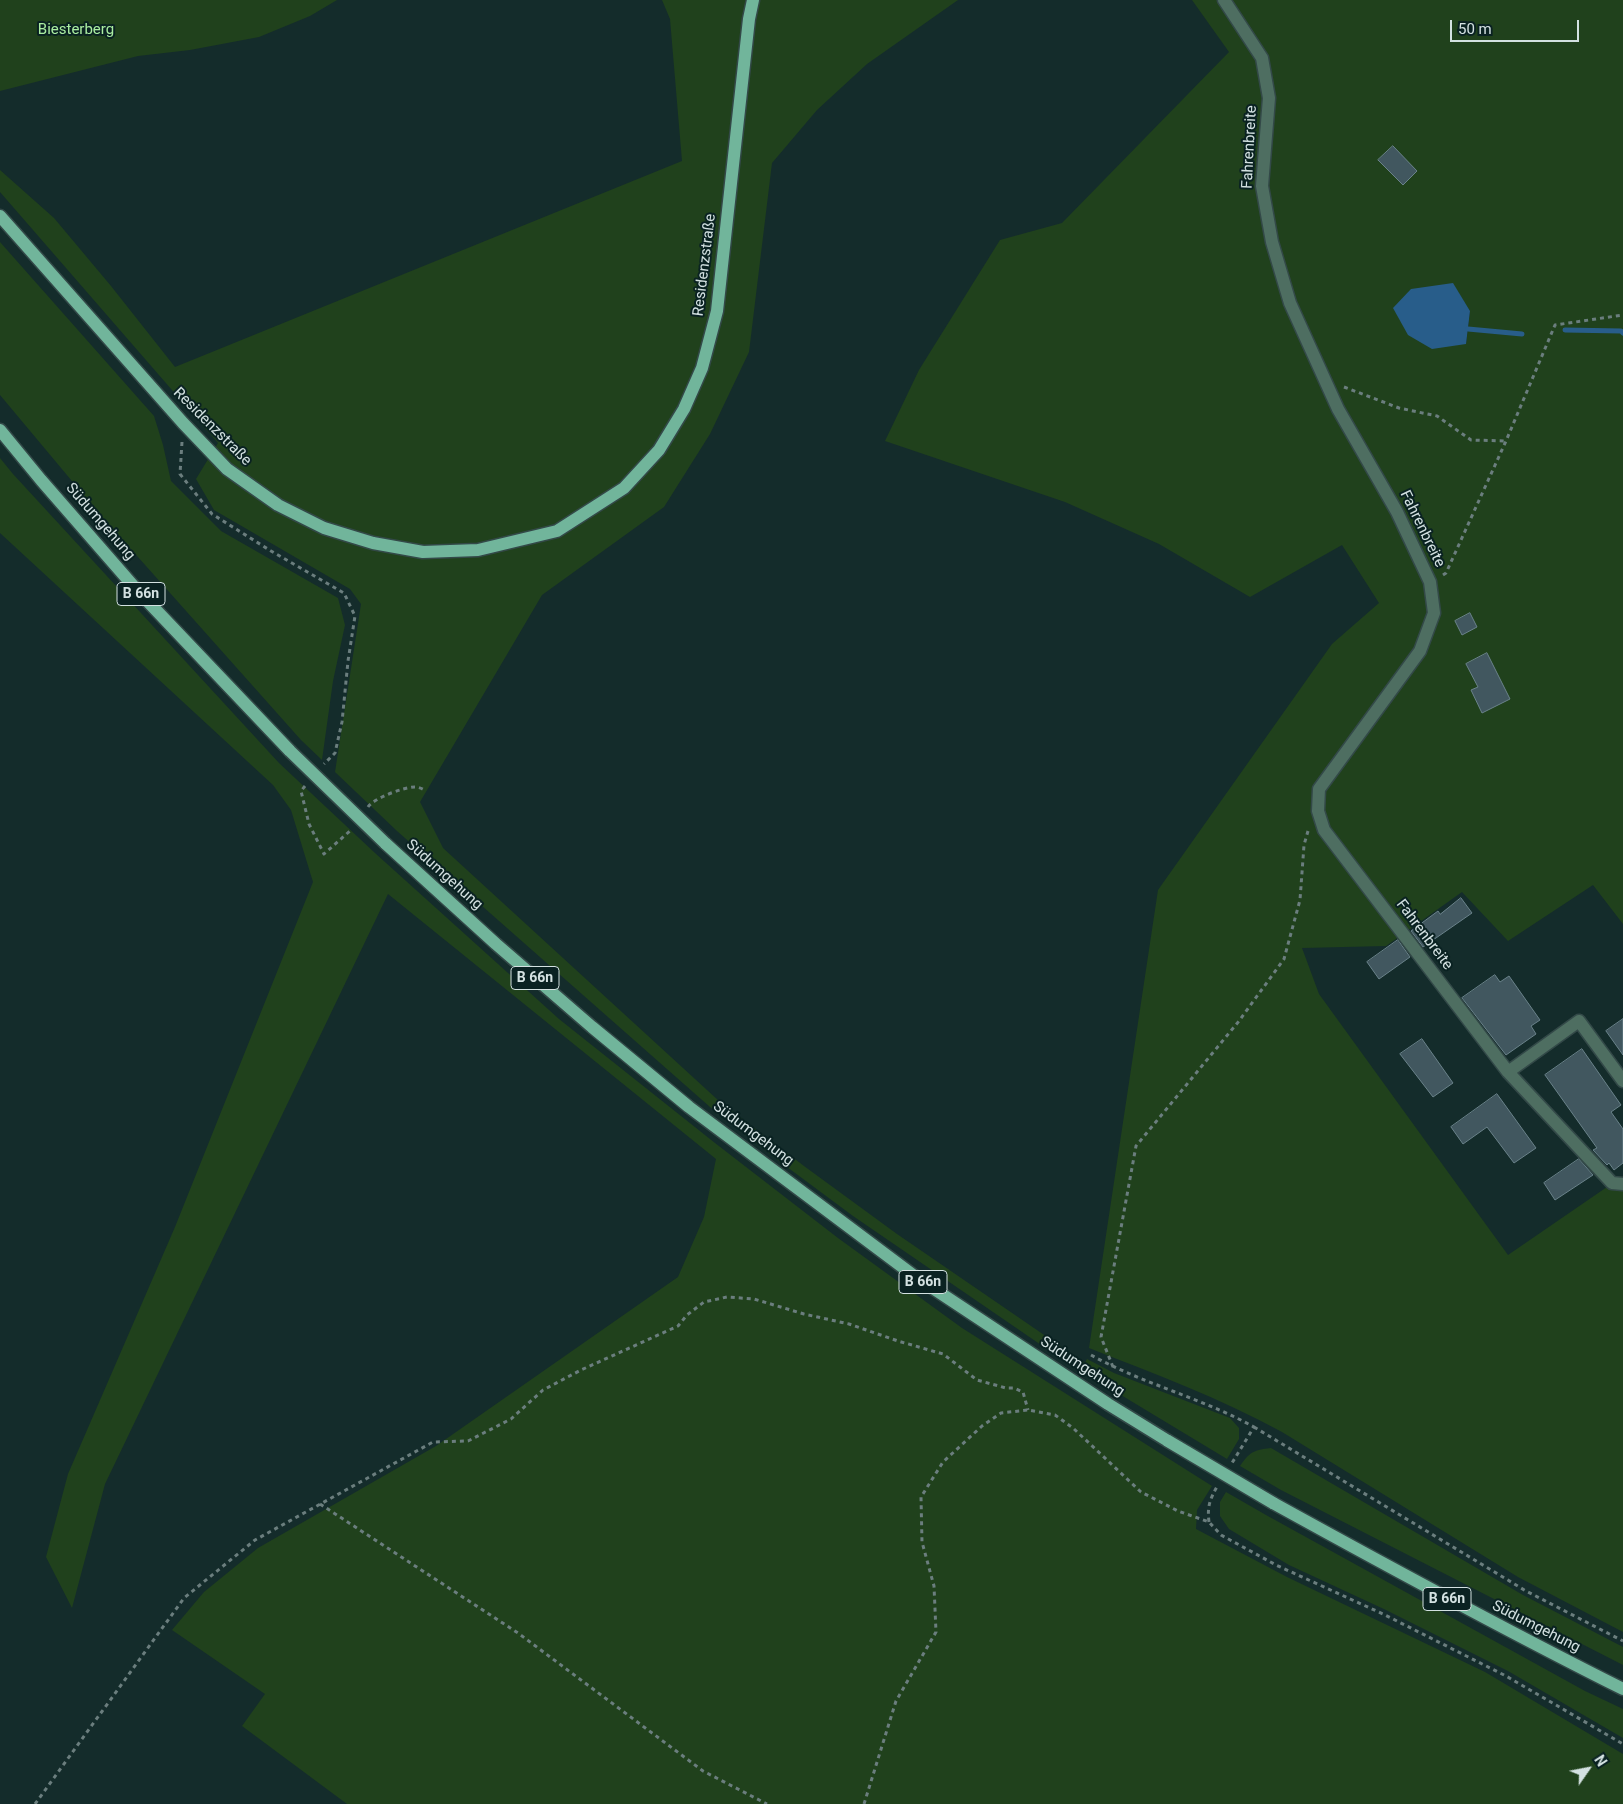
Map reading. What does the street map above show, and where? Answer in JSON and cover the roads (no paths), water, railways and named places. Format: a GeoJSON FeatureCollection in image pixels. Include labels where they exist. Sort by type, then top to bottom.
{"type":"FeatureCollection","features":[{"type":"Feature","properties":{"kind":"main road","name":"Residenzstraße"},"geometry":{"type":"LineString","coordinates":[[0,216],[183,424],[227,469],[278,505],[324,528],[373,543],[422,552],[478,550],[557,531],[624,488],[659,450],[684,409],[702,368],[717,311],[748,29],[753,0]]}},
{"type":"Feature","properties":{"kind":"main road","name":"Südumgehung"},"geometry":{"type":"LineString","coordinates":[[0,430],[136,589],[290,751],[385,843],[496,944],[689,1107],[912,1275],[1108,1404],[1273,1503],[1415,1582],[1623,1689]]}},
{"type":"Feature","properties":{"kind":"lane","name":"Fahrenbreite"},"geometry":{"type":"LineString","coordinates":[[1224,0],[1262,58],[1269,98],[1262,186],[1272,242],[1290,303],[1338,409],[1397,512],[1430,582],[1434,613],[1420,651],[1319,789],[1318,811],[1324,830],[1508,1072],[1612,1184],[1623,1184]]}},
{"type":"Feature","properties":{"kind":"lane"},"geometry":{"type":"LineString","coordinates":[[1508,1072],[1579,1021],[1623,1081]]}},
{"type":"Feature","properties":{"kind":"water"},"geometry":{"type":"Polygon","coordinates":[[[1453,283],[1470,311],[1466,344],[1432,349],[1408,335],[1393,308],[1411,289],[1453,283]]]}},
{"type":"Feature","properties":{"kind":"waterway"},"geometry":{"type":"LineString","coordinates":[[1468,329],[1522,334]]}},
{"type":"Feature","properties":{"kind":"waterway"},"geometry":{"type":"LineString","coordinates":[[1565,330],[1621,331],[1623,333]]}},
{"type":"Feature","properties":{"kind":"park label","name":"Biesterberg"},"geometry":{"type":"Point","coordinates":[76,30]}}]}
